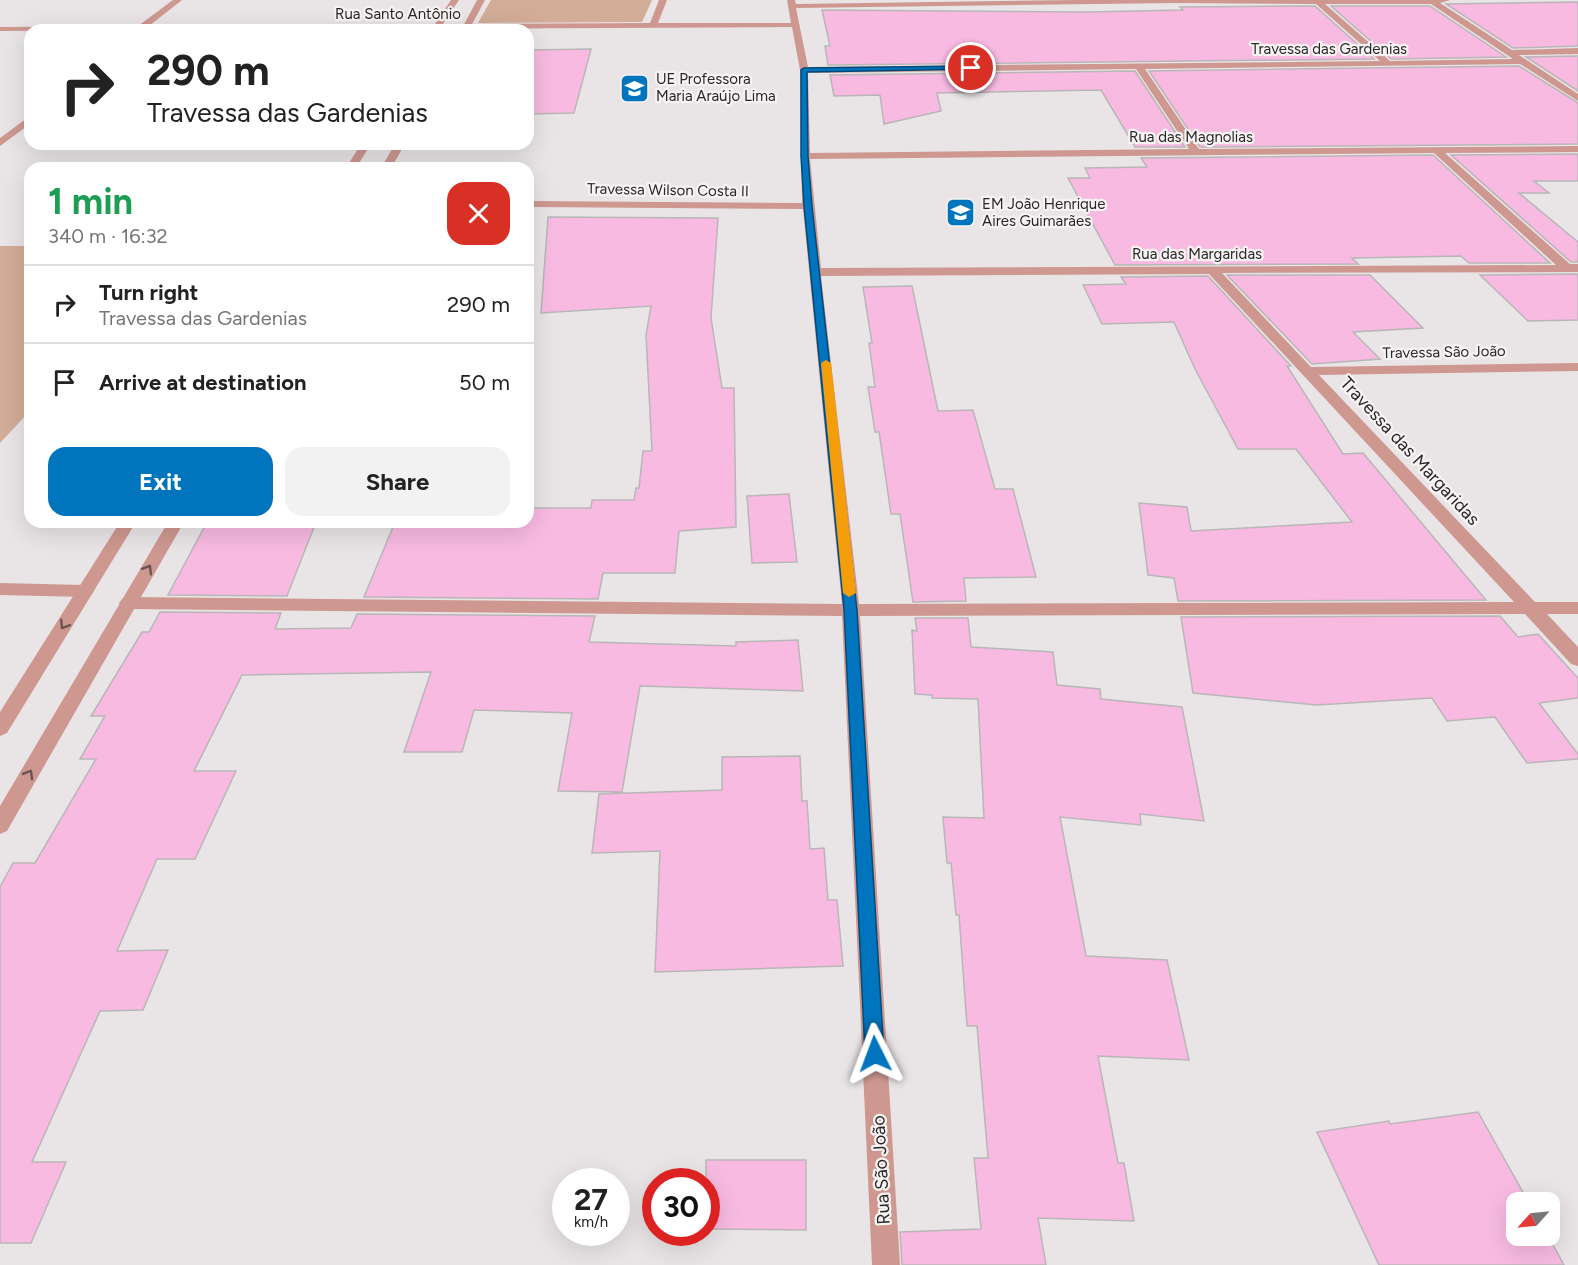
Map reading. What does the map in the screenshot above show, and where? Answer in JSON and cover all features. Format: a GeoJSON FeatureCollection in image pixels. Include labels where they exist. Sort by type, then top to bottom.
{"type":"FeatureCollection","features":[{"type":"Feature","properties":{"kind":"street"},"geometry":{"type":"LineString","coordinates":[[146,24],[178,0]]}},
{"type":"Feature","properties":{"kind":"street"},"geometry":{"type":"LineString","coordinates":[[439,24],[455,0]]}},
{"type":"Feature","properties":{"kind":"street"},"geometry":{"type":"LineString","coordinates":[[469,24],[482,0]]}},
{"type":"Feature","properties":{"kind":"street"},"geometry":{"type":"LineString","coordinates":[[653,26],[663,0]]}},
{"type":"Feature","properties":{"kind":"street"},"geometry":{"type":"LineString","coordinates":[[792,3],[1433,2],[1446,0]]}},
{"type":"Feature","properties":{"kind":"street"},"geometry":{"type":"LineString","coordinates":[[1317,1],[1388,64]]}},
{"type":"Feature","properties":{"kind":"street"},"geometry":{"type":"LineString","coordinates":[[1433,2],[1578,98]]}},
{"type":"Feature","properties":{"kind":"street","name":"Rua São João"},"geometry":{"type":"LineString","coordinates":[[792,3],[804,70],[808,206],[851,610],[886,1265]]}},
{"type":"Feature","properties":{"kind":"street","name":"Rua Santo Antônio"},"geometry":{"type":"LineString","coordinates":[[534,28],[795,26]]}},
{"type":"Feature","properties":{"kind":"street","name":"Rua Santo Antônio"},"geometry":{"type":"LineString","coordinates":[[0,29],[24,29]]}},
{"type":"Feature","properties":{"kind":"street"},"geometry":{"type":"LineString","coordinates":[[1510,53],[1578,51]]}},
{"type":"Feature","properties":{"kind":"street","name":"Travessa das Gardenias"},"geometry":{"type":"LineString","coordinates":[[804,70],[1521,61]]}},
{"type":"Feature","properties":{"kind":"street"},"geometry":{"type":"LineString","coordinates":[[1138,65],[1196,152]]}},
{"type":"Feature","properties":{"kind":"street"},"geometry":{"type":"LineString","coordinates":[[0,143],[24,124]]}},
{"type":"Feature","properties":{"kind":"street","name":"Rua das Magnolias"},"geometry":{"type":"LineString","coordinates":[[805,156],[1578,148]]}},
{"type":"Feature","properties":{"kind":"street"},"geometry":{"type":"LineString","coordinates":[[1437,151],[1573,268]]}},
{"type":"Feature","properties":{"kind":"street","name":"Travessa Wilson Costa II"},"geometry":{"type":"LineString","coordinates":[[534,204],[808,206]]}},
{"type":"Feature","properties":{"kind":"street","name":"Rua das Margaridas"},"geometry":{"type":"LineString","coordinates":[[816,272],[1573,268]]}},
{"type":"Feature","properties":{"kind":"street","name":"Travessa das Margaridas"},"geometry":{"type":"LineString","coordinates":[[1212,270],[1578,658]]}},
{"type":"Feature","properties":{"kind":"street","name":"Travessa São João"},"geometry":{"type":"LineString","coordinates":[[1310,372],[1578,367]]}},
{"type":"Feature","properties":{"kind":"street"},"geometry":{"type":"LineString","coordinates":[[0,728],[5,711],[124,528]]}},
{"type":"Feature","properties":{"kind":"street"},"geometry":{"type":"LineString","coordinates":[[0,825],[172,528]]}},
{"type":"Feature","properties":{"kind":"street"},"geometry":{"type":"LineString","coordinates":[[0,589],[85,591]]}},
{"type":"Feature","properties":{"kind":"street"},"geometry":{"type":"LineString","coordinates":[[128,603],[851,610],[1578,608]]}},
{"type":"Feature","properties":{"kind":"shaded area"},"geometry":{"type":"Polygon","coordinates":[[[491,0],[652,0],[642,22],[478,23],[491,0]]]}},
{"type":"Feature","properties":{"kind":"shaded area"},"geometry":{"type":"Polygon","coordinates":[[[0,246],[24,246],[24,417],[0,443],[0,246]]]}},
{"type":"Feature","properties":{"kind":"building"},"geometry":{"type":"Polygon","coordinates":[[[1578,2],[1578,46],[1513,48],[1446,4],[1578,2]]]}},
{"type":"Feature","properties":{"kind":"building"},"geometry":{"type":"Polygon","coordinates":[[[1315,6],[1374,59],[828,65],[825,46],[830,46],[822,10],[1087,12],[1183,10],[1180,7],[1315,6]]]}},
{"type":"Feature","properties":{"kind":"building"},"geometry":{"type":"Polygon","coordinates":[[[1331,6],[1430,6],[1506,57],[1391,59],[1331,6]]]}},
{"type":"Feature","properties":{"kind":"building"},"geometry":{"type":"Polygon","coordinates":[[[591,49],[574,113],[534,114],[534,50],[591,49]]]}},
{"type":"Feature","properties":{"kind":"building"},"geometry":{"type":"Polygon","coordinates":[[[1578,56],[1578,91],[1526,57],[1578,56]]]}},
{"type":"Feature","properties":{"kind":"building"},"geometry":{"type":"Polygon","coordinates":[[[1519,66],[1578,103],[1578,144],[1200,147],[1149,71],[1519,66]]]}},
{"type":"Feature","properties":{"kind":"building"},"geometry":{"type":"Polygon","coordinates":[[[1135,71],[1185,147],[1135,147],[1101,90],[937,93],[941,111],[884,124],[880,95],[834,96],[830,75],[1135,71]]]}},
{"type":"Feature","properties":{"kind":"building"},"geometry":{"type":"Polygon","coordinates":[[[1578,154],[1578,181],[1534,181],[1549,193],[1519,193],[1578,242],[1578,262],[1571,262],[1451,155],[1578,154]]]}},
{"type":"Feature","properties":{"kind":"building"},"geometry":{"type":"Polygon","coordinates":[[[1433,155],[1550,263],[1469,263],[1461,256],[1352,258],[1358,264],[1115,265],[1068,178],[1090,178],[1085,168],[1147,167],[1141,158],[1433,155]]]}},
{"type":"Feature","properties":{"kind":"building"},"geometry":{"type":"Polygon","coordinates":[[[548,217],[718,218],[711,318],[722,388],[734,388],[736,527],[679,531],[675,573],[603,573],[598,599],[364,597],[393,528],[534,528],[534,508],[591,508],[592,500],[634,500],[636,488],[639,488],[643,451],[652,451],[646,335],[651,306],[541,313],[548,217]]]}},
{"type":"Feature","properties":{"kind":"building"},"geometry":{"type":"Polygon","coordinates":[[[1578,274],[1578,320],[1528,321],[1480,275],[1578,274]]]}},
{"type":"Feature","properties":{"kind":"building"},"geometry":{"type":"Polygon","coordinates":[[[1227,275],[1370,275],[1423,328],[1353,332],[1380,359],[1312,364],[1227,275]]]}},
{"type":"Feature","properties":{"kind":"building"},"geometry":{"type":"Polygon","coordinates":[[[1208,276],[1291,366],[1287,366],[1343,454],[1363,453],[1486,600],[1178,601],[1174,578],[1148,575],[1139,503],[1187,507],[1191,531],[1352,522],[1296,449],[1238,449],[1195,369],[1174,322],[1102,324],[1083,285],[1126,284],[1121,277],[1208,276]]]}},
{"type":"Feature","properties":{"kind":"building"},"geometry":{"type":"Polygon","coordinates":[[[912,286],[938,411],[973,410],[995,489],[1013,489],[1036,577],[964,578],[966,601],[913,602],[900,514],[891,514],[879,432],[875,432],[868,387],[875,387],[869,343],[872,343],[863,287],[912,286]]]}},
{"type":"Feature","properties":{"kind":"building"},"geometry":{"type":"Polygon","coordinates":[[[789,494],[797,562],[752,563],[747,496],[789,494]]]}},
{"type":"Feature","properties":{"kind":"building"},"geometry":{"type":"Polygon","coordinates":[[[204,528],[314,528],[287,596],[168,595],[204,528]]]}},
{"type":"Feature","properties":{"kind":"building"},"geometry":{"type":"Polygon","coordinates":[[[160,612],[281,613],[275,629],[351,628],[357,614],[595,616],[589,642],[736,646],[736,642],[798,640],[803,691],[640,686],[622,792],[558,791],[572,713],[474,710],[462,752],[404,752],[431,672],[242,675],[194,771],[236,771],[195,859],[157,859],[117,951],[168,950],[143,1010],[100,1011],[32,1162],[66,1162],[31,1243],[0,1243],[0,887],[13,863],[35,863],[96,759],[80,759],[105,716],[91,716],[142,632],[149,632],[160,612]]]}},
{"type":"Feature","properties":{"kind":"building"},"geometry":{"type":"Polygon","coordinates":[[[1500,616],[1518,637],[1538,634],[1578,678],[1578,698],[1539,703],[1578,754],[1578,759],[1527,763],[1495,717],[1447,721],[1432,698],[1317,705],[1193,693],[1181,617],[1500,616]]]}},
{"type":"Feature","properties":{"kind":"building"},"geometry":{"type":"Polygon","coordinates":[[[915,618],[968,618],[971,647],[1053,652],[1057,685],[1100,689],[1101,699],[1182,707],[1204,821],[1140,814],[1141,825],[1060,817],[1086,956],[1167,960],[1189,1060],[1098,1056],[1118,1163],[1124,1163],[1134,1221],[1038,1218],[1046,1265],[902,1265],[900,1232],[981,1229],[974,1158],[988,1158],[977,1026],[967,1026],[959,915],[956,915],[951,863],[947,863],[943,817],[984,818],[978,699],[932,698],[932,695],[915,694],[912,630],[917,631],[915,618]]]}},
{"type":"Feature","properties":{"kind":"building"},"geometry":{"type":"Polygon","coordinates":[[[800,756],[802,801],[807,801],[810,849],[824,848],[828,900],[837,900],[843,966],[655,972],[660,851],[592,853],[599,794],[722,790],[722,757],[800,756]]]}},
{"type":"Feature","properties":{"kind":"building"},"geometry":{"type":"Polygon","coordinates":[[[1478,1112],[1523,1192],[1506,1192],[1506,1246],[1554,1246],[1564,1265],[1379,1265],[1317,1132],[1389,1121],[1390,1124],[1478,1112]]]}},
{"type":"Feature","properties":{"kind":"building"},"geometry":{"type":"Polygon","coordinates":[[[706,1160],[806,1160],[806,1230],[720,1229],[720,1168],[706,1168],[706,1160]]]}},
{"type":"Feature","properties":{"kind":"slow traffic"},"geometry":{"type":"LineString","coordinates":[[826,363],[849,593]]}},
{"type":"Feature","properties":{"kind":"place","name":"UE Professora Maria Araújo Lima"},"geometry":{"type":"Point","coordinates":[635,88]}},
{"type":"Feature","properties":{"kind":"place","name":"EM João Henrique Aires Guimarães"},"geometry":{"type":"Point","coordinates":[961,213]}},
{"type":"Feature","properties":{"kind":"route"},"geometry":{"type":"LineString","coordinates":[[875,1054],[851,610],[836,452],[808,206],[804,70],[971,68]]}}]}
